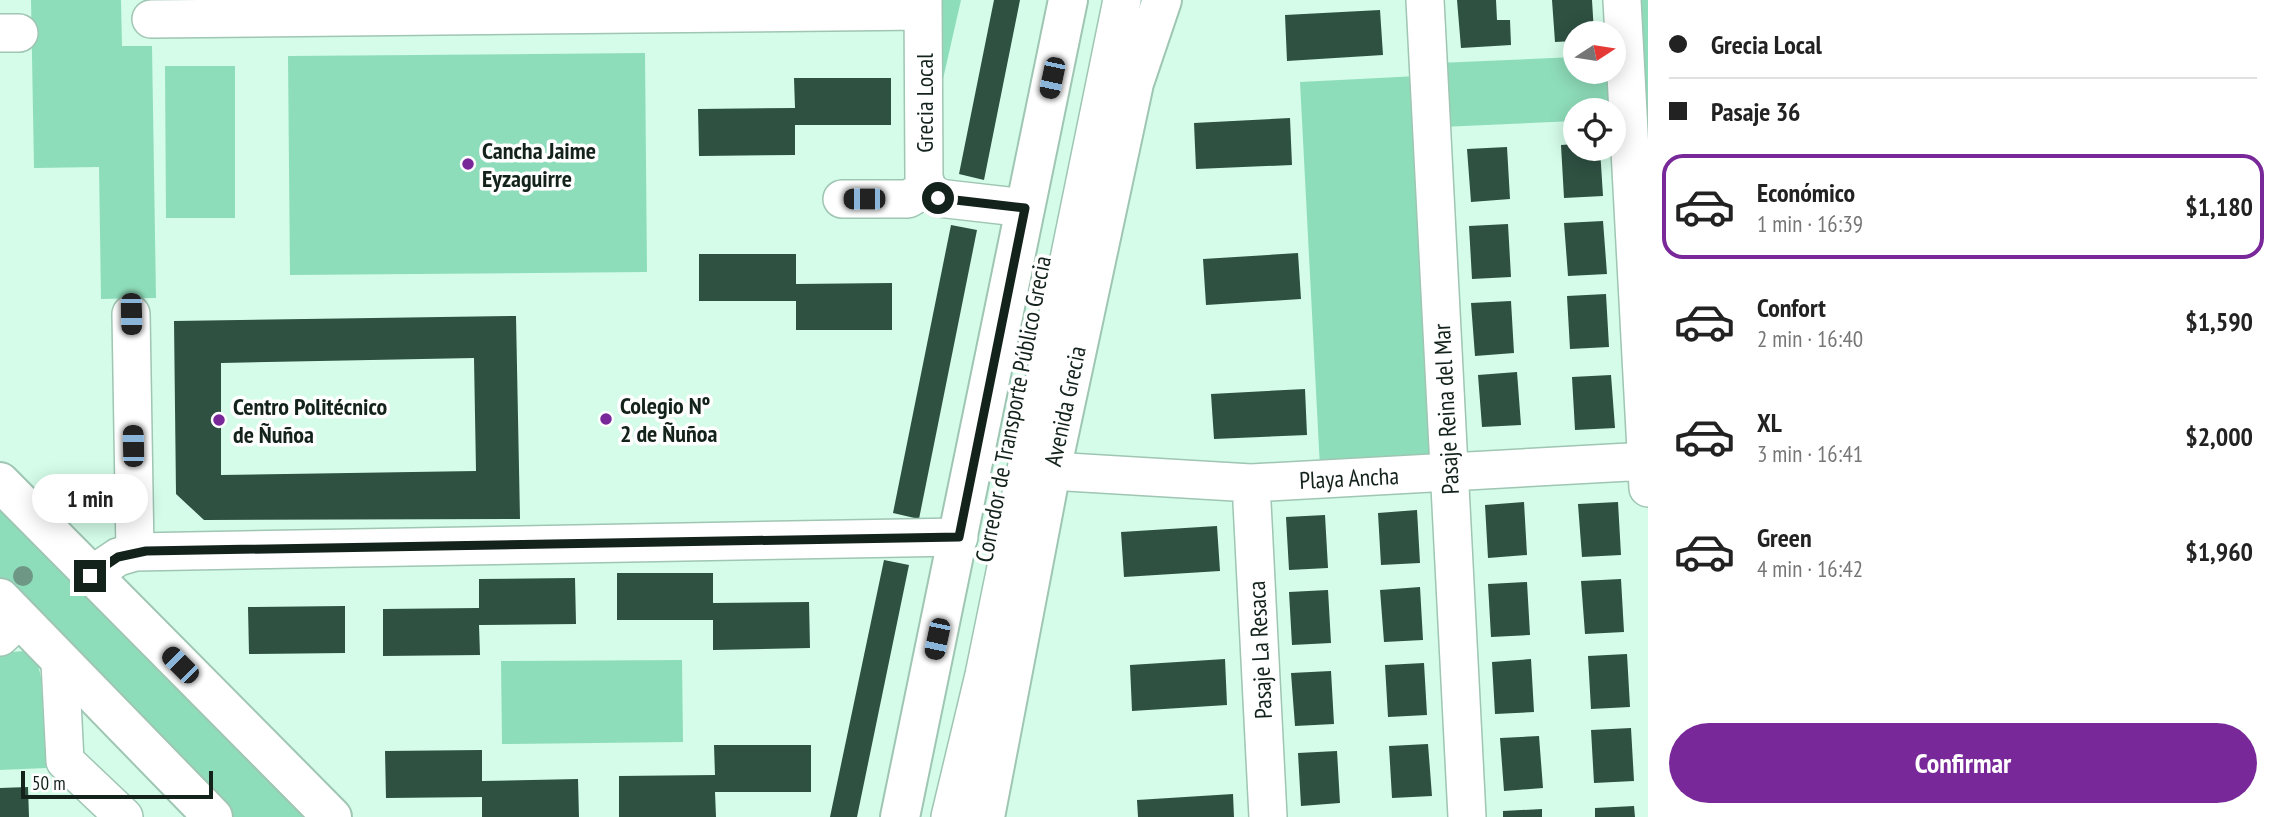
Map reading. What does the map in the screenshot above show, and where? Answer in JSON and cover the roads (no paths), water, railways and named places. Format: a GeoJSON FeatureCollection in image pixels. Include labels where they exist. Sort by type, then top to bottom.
{"type":"FeatureCollection","features":[{"type":"Feature","properties":{"kind":"main road"},"geometry":{"type":"LineString","coordinates":[[900,817],[1068,0]]}},
{"type":"Feature","properties":{"kind":"main road","name":"Avenida Grecia"},"geometry":{"type":"LineString","coordinates":[[985,817],[1051,471],[1134,83],[1162,0]]}},
{"type":"Feature","properties":{"kind":"main road"},"geometry":{"type":"LineString","coordinates":[[0,482],[331,817]]}},
{"type":"Feature","properties":{"kind":"main road"},"geometry":{"type":"LineString","coordinates":[[6,618],[60,662],[213,817]]}},
{"type":"Feature","properties":{"kind":"street","name":"Corredor de Transporte Público Grecia"},"geometry":{"type":"LineString","coordinates":[[929,817],[1096,0]]}},
{"type":"Feature","properties":{"kind":"street","name":"Corredor de Transporte Público Grecia"},"geometry":{"type":"LineString","coordinates":[[950,817],[984,675],[1122,0]]}},
{"type":"Feature","properties":{"kind":"street","name":"Pasaje Reina del Mar"},"geometry":{"type":"LineString","coordinates":[[1425,0],[1467,817]]}},
{"type":"Feature","properties":{"kind":"street"},"geometry":{"type":"LineString","coordinates":[[1622,0],[1640,180],[1647,475]]}},
{"type":"Feature","properties":{"kind":"street","name":"Grecia Local"},"geometry":{"type":"LineString","coordinates":[[923,5],[924,177],[927,188],[938,198],[1025,208]]}},
{"type":"Feature","properties":{"kind":"street"},"geometry":{"type":"LineString","coordinates":[[150,19],[923,5]]}},
{"type":"Feature","properties":{"kind":"street"},"geometry":{"type":"LineString","coordinates":[[842,199],[908,198],[927,188]]}},
{"type":"Feature","properties":{"kind":"street"},"geometry":{"type":"LineString","coordinates":[[131,314],[135,552]]}},
{"type":"Feature","properties":{"kind":"street","name":"Playa Ancha"},"geometry":{"type":"LineString","coordinates":[[1051,471],[1251,483],[1449,472],[1647,475]]}},
{"type":"Feature","properties":{"kind":"street","name":"Pasaje La Resaca"},"geometry":{"type":"LineString","coordinates":[[1251,483],[1268,817]]}},
{"type":"Feature","properties":{"kind":"street"},"geometry":{"type":"LineString","coordinates":[[90,576],[118,557],[135,552],[959,537]]}},
{"type":"Feature","properties":{"kind":"street"},"geometry":{"type":"LineString","coordinates":[[60,662],[65,761],[124,817]]}},
{"type":"Feature","properties":{"kind":"place","name":"Cancha Jaime Eyzaguirre"},"geometry":{"type":"Point","coordinates":[468,164]}},
{"type":"Feature","properties":{"kind":"place","name":"Colegio Nº 2 de Ñuñoa"},"geometry":{"type":"Point","coordinates":[606,419]}},
{"type":"Feature","properties":{"kind":"place","name":"Centro Politécnico de Ñuñoa"},"geometry":{"type":"Point","coordinates":[219,420]}}]}
